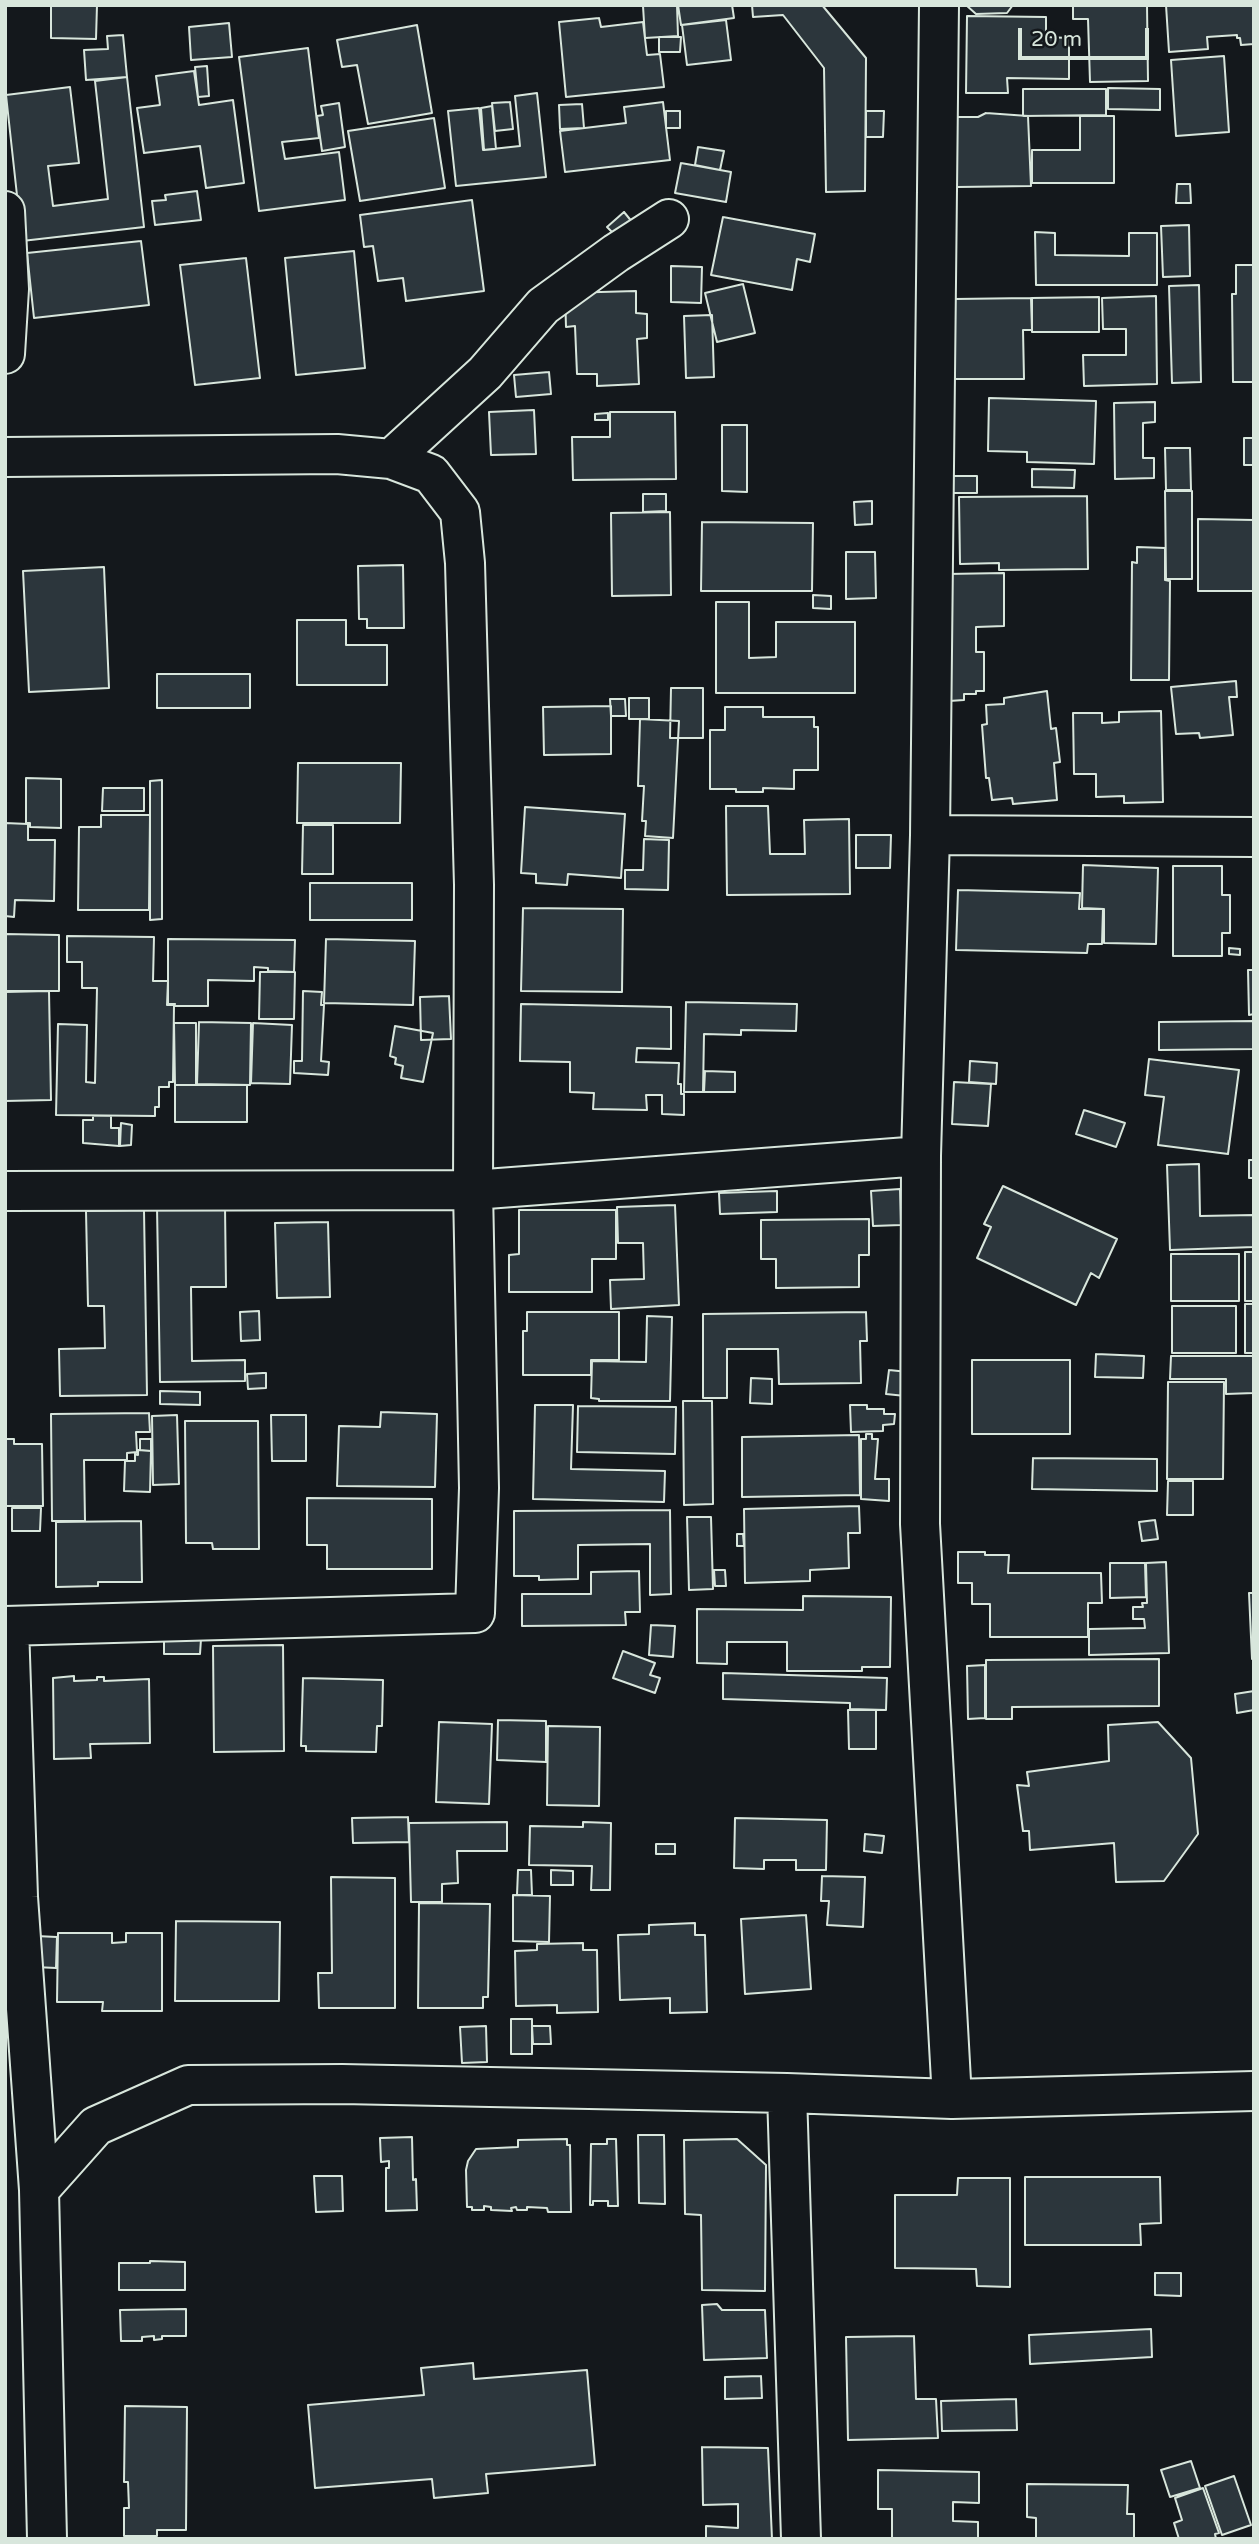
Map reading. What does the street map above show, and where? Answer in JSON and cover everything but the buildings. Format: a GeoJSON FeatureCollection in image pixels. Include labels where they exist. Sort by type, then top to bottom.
{"type":"FeatureCollection","features":[{"type":"Feature","properties":{"kind":"street"},"geometry":{"type":"LineString","coordinates":[[939,5],[930,835],[921,1156],[919,1524],[952,2099]]}},
{"type":"Feature","properties":{"kind":"street"},"geometry":{"type":"LineString","coordinates":[[5,211],[9,289],[5,354]]}},
{"type":"Feature","properties":{"kind":"street"},"geometry":{"type":"LineString","coordinates":[[391,459],[485,373],[543,306],[616,253],[669,219]]}},
{"type":"Feature","properties":{"kind":"street"},"geometry":{"type":"LineString","coordinates":[[5,457],[337,454],[391,459],[431,474],[460,512],[465,563],[474,885],[473,1190],[479,1488],[475,1614],[7,1626],[18,1897],[39,2190],[47,2539]]}},
{"type":"Feature","properties":{"kind":"street"},"geometry":{"type":"LineString","coordinates":[[930,835],[1254,837]]}},
{"type":"Feature","properties":{"kind":"street"},"geometry":{"type":"LineString","coordinates":[[5,1191],[473,1190],[921,1156]]}},
{"type":"Feature","properties":{"kind":"street"},"geometry":{"type":"LineString","coordinates":[[39,2190],[96,2126],[188,2085],[342,2084],[952,2099],[1254,2091]]}},
{"type":"Feature","properties":{"kind":"street"},"geometry":{"type":"LineString","coordinates":[[787,2093],[801,2539]]}}]}
